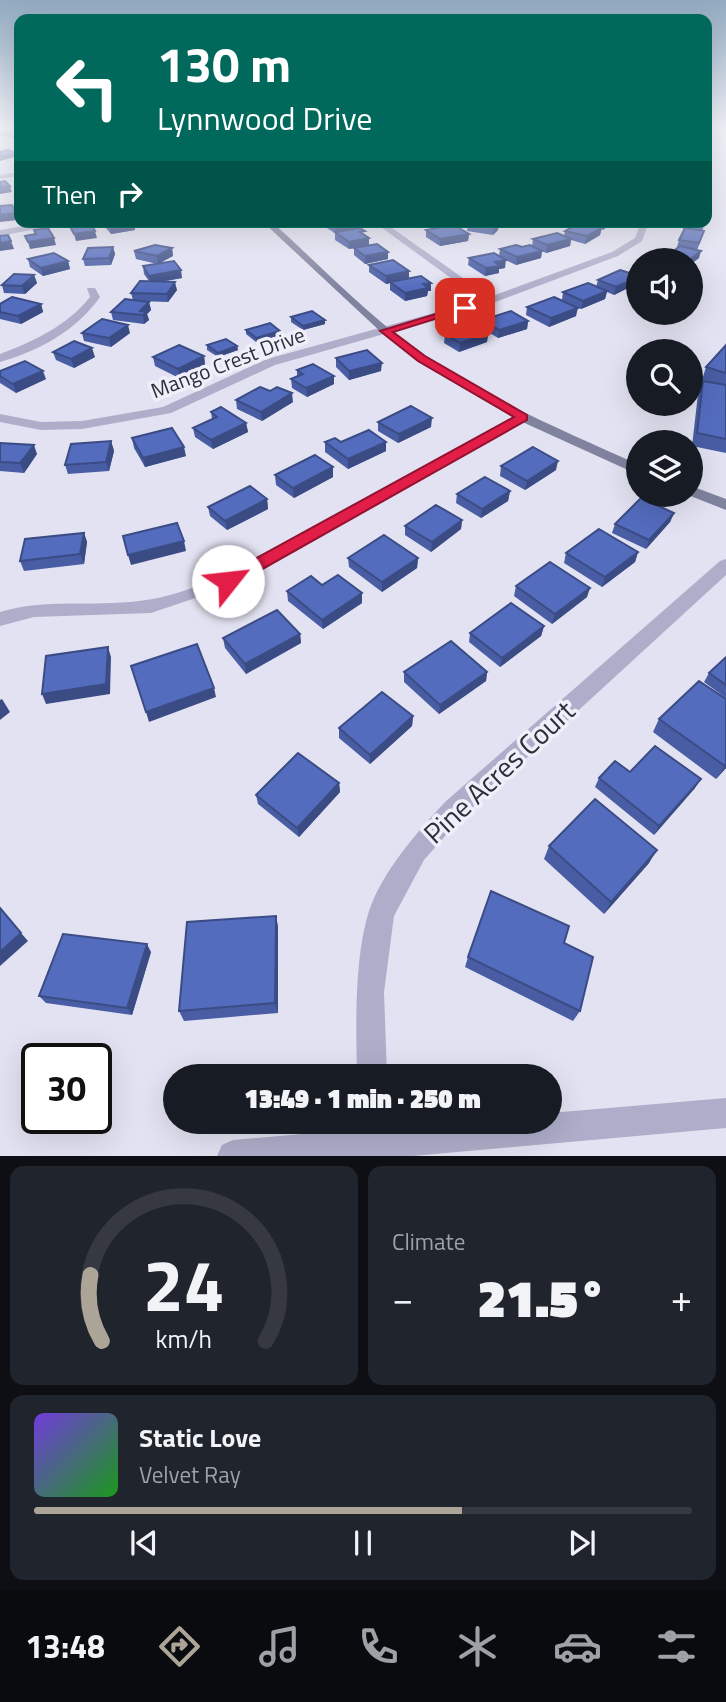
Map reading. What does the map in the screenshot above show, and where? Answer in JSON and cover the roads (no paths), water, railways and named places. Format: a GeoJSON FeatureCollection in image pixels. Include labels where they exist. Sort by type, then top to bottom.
{"type":"FeatureCollection","features":[{"type":"Feature","properties":{"kind":"street"},"geometry":{"type":"LineString","coordinates":[[0,233],[30,228]]}},
{"type":"Feature","properties":{"kind":"street"},"geometry":{"type":"LineString","coordinates":[[274,228],[386,331],[422,359],[523,417],[626,465]]}},
{"type":"Feature","properties":{"kind":"street"},"geometry":{"type":"LineString","coordinates":[[387,228],[489,301]]}},
{"type":"Feature","properties":{"kind":"street","name":"Mango Crest Drive"},"geometry":{"type":"LineString","coordinates":[[0,418],[41,426],[82,425],[166,410],[271,362],[489,301],[615,254],[639,239],[643,228]]}},
{"type":"Feature","properties":{"kind":"street"},"geometry":{"type":"LineString","coordinates":[[0,358],[60,329],[89,307],[95,297],[90,290]]}},
{"type":"Feature","properties":{"kind":"street"},"geometry":{"type":"LineString","coordinates":[[0,619],[62,610],[139,608],[177,600],[228,581],[523,417]]}},
{"type":"Feature","properties":{"kind":"street"},"geometry":{"type":"LineString","coordinates":[[703,496],[726,505]]}},
{"type":"Feature","properties":{"kind":"street","name":"Pine Acres Court"},"geometry":{"type":"LineString","coordinates":[[372,1064],[370,992],[381,913],[415,852],[453,810],[726,565]]}},
{"type":"Feature","properties":{"kind":"street"},"geometry":{"type":"LineString","coordinates":[[562,1122],[726,1113]]}},
{"type":"Feature","properties":{"kind":"street"},"geometry":{"type":"LineString","coordinates":[[233,1156],[368,1134]]}}]}
